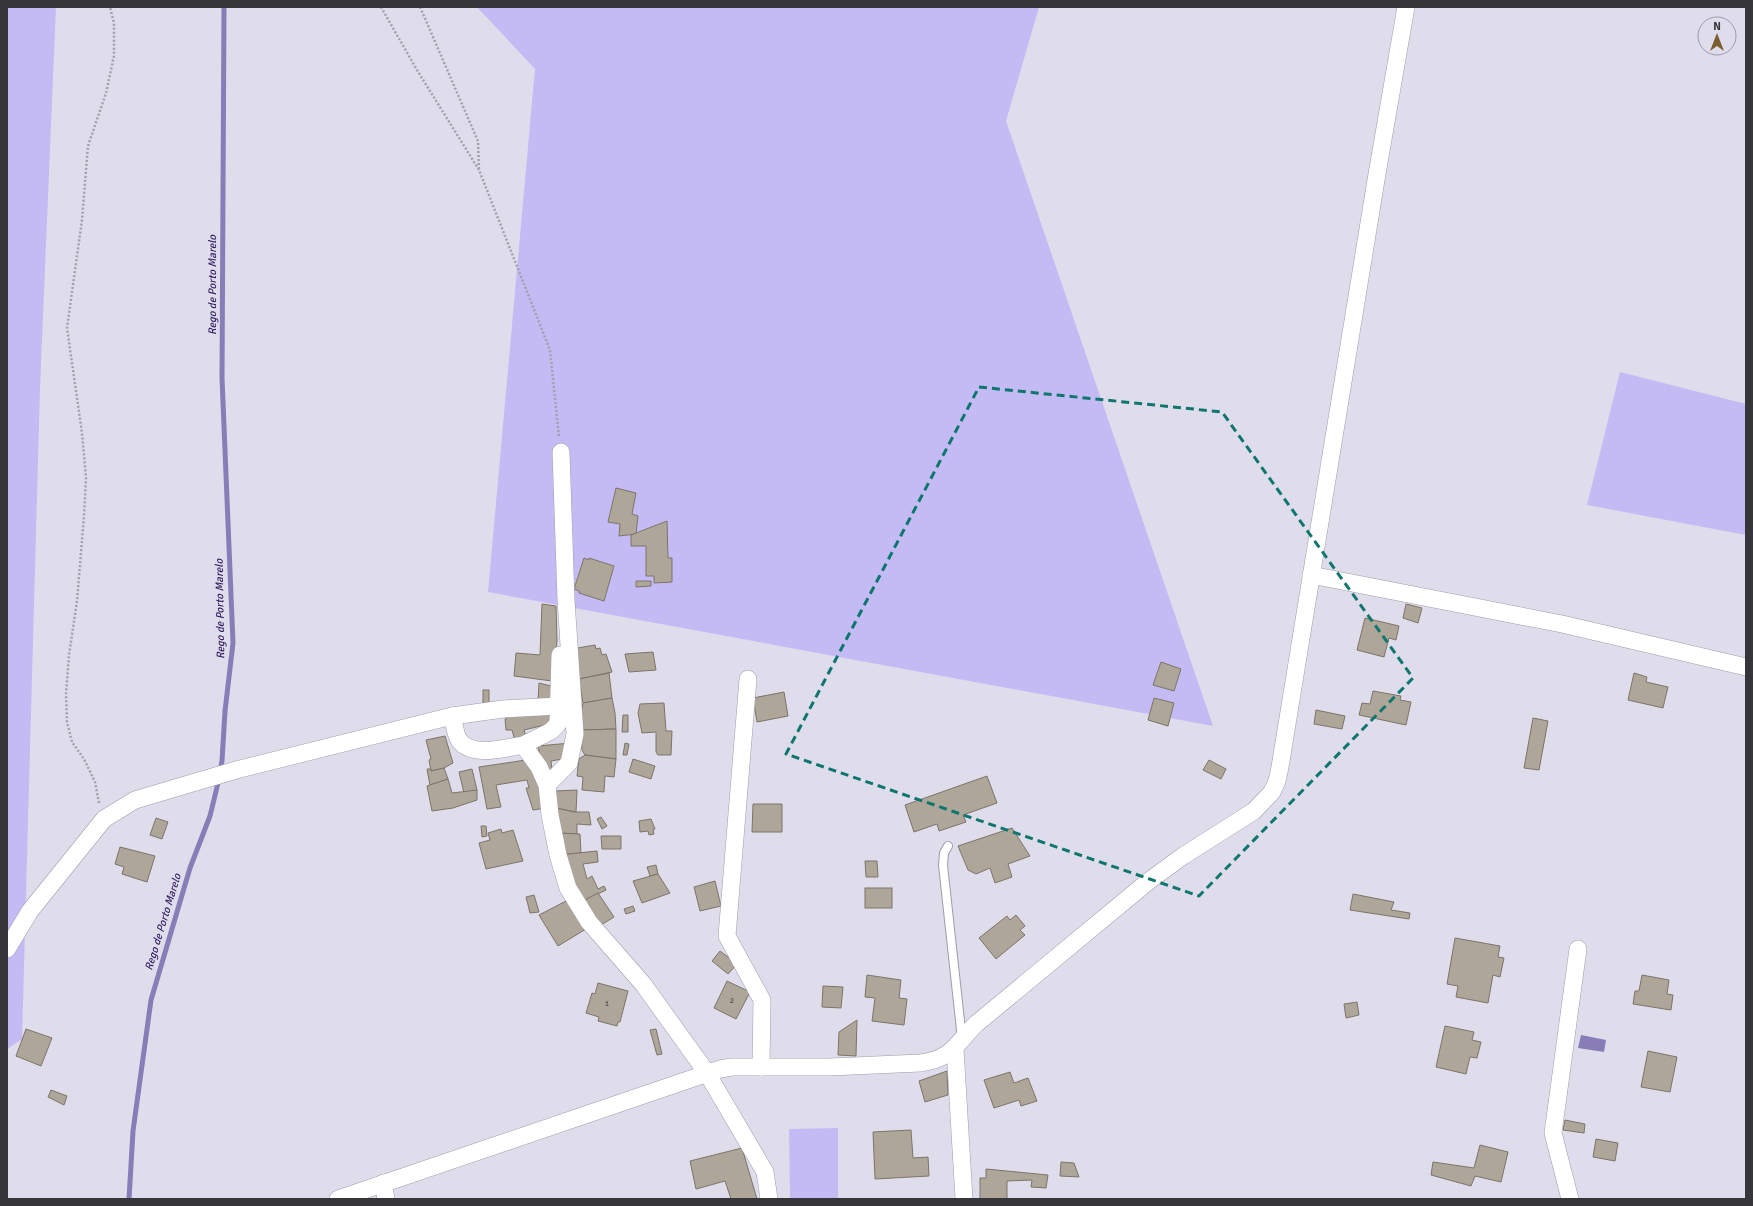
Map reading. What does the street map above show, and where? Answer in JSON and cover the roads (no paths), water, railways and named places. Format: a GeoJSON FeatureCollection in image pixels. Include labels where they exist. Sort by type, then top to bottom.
{"type":"FeatureCollection","features":[{"type":"Feature","properties":{"kind":"street"},"geometry":{"type":"LineString","coordinates":[[338,1199],[385,1191],[707,1074],[732,1068],[830,1067],[920,1063],[944,1057],[959,1044],[976,1024],[1150,880],[1183,856],[1254,811],[1272,792],[1277,781],[1280,767],[1406,7]]}},
{"type":"Feature","properties":{"kind":"street"},"geometry":{"type":"LineString","coordinates":[[547,785],[569,763],[575,734],[566,600],[561,452]]}},
{"type":"Feature","properties":{"kind":"street"},"geometry":{"type":"LineString","coordinates":[[1311,575],[1562,624],[1746,667]]}},
{"type":"Feature","properties":{"kind":"street"},"geometry":{"type":"LineString","coordinates":[[452,716],[458,740],[472,750],[499,749],[523,745],[551,731],[558,724],[561,617],[566,600]]}},
{"type":"Feature","properties":{"kind":"street"},"geometry":{"type":"LineString","coordinates":[[748,679],[727,936],[762,1000],[762,1067]]}},
{"type":"Feature","properties":{"kind":"street"},"geometry":{"type":"LineString","coordinates":[[7,949],[30,911],[104,819],[135,800],[236,770],[452,716],[503,709],[558,706]]}},
{"type":"Feature","properties":{"kind":"street"},"geometry":{"type":"LineString","coordinates":[[523,745],[539,767],[547,785],[550,815],[558,855],[568,888],[589,922],[643,984],[707,1074],[765,1172],[769,1199]]}},
{"type":"Feature","properties":{"kind":"street"},"geometry":{"type":"LineString","coordinates":[[1570,1199],[1553,1133],[1578,949]]}},
{"type":"Feature","properties":{"kind":"street"},"geometry":{"type":"LineString","coordinates":[[959,1044],[964,1199]]}},
{"type":"Feature","properties":{"kind":"lane"},"geometry":{"type":"LineString","coordinates":[[948,846],[944,854],[943,865],[959,1044]]}},
{"type":"Feature","properties":{"kind":"waterway","name":"Rego de Porto Marelo"},"geometry":{"type":"LineString","coordinates":[[220,771],[233,643],[222,378],[224,7]]}},
{"type":"Feature","properties":{"kind":"waterway","name":"Rego de Porto Marelo"},"geometry":{"type":"LineString","coordinates":[[129,1199],[133,1131],[151,1000],[190,868],[210,816],[219,779]]}}]}
